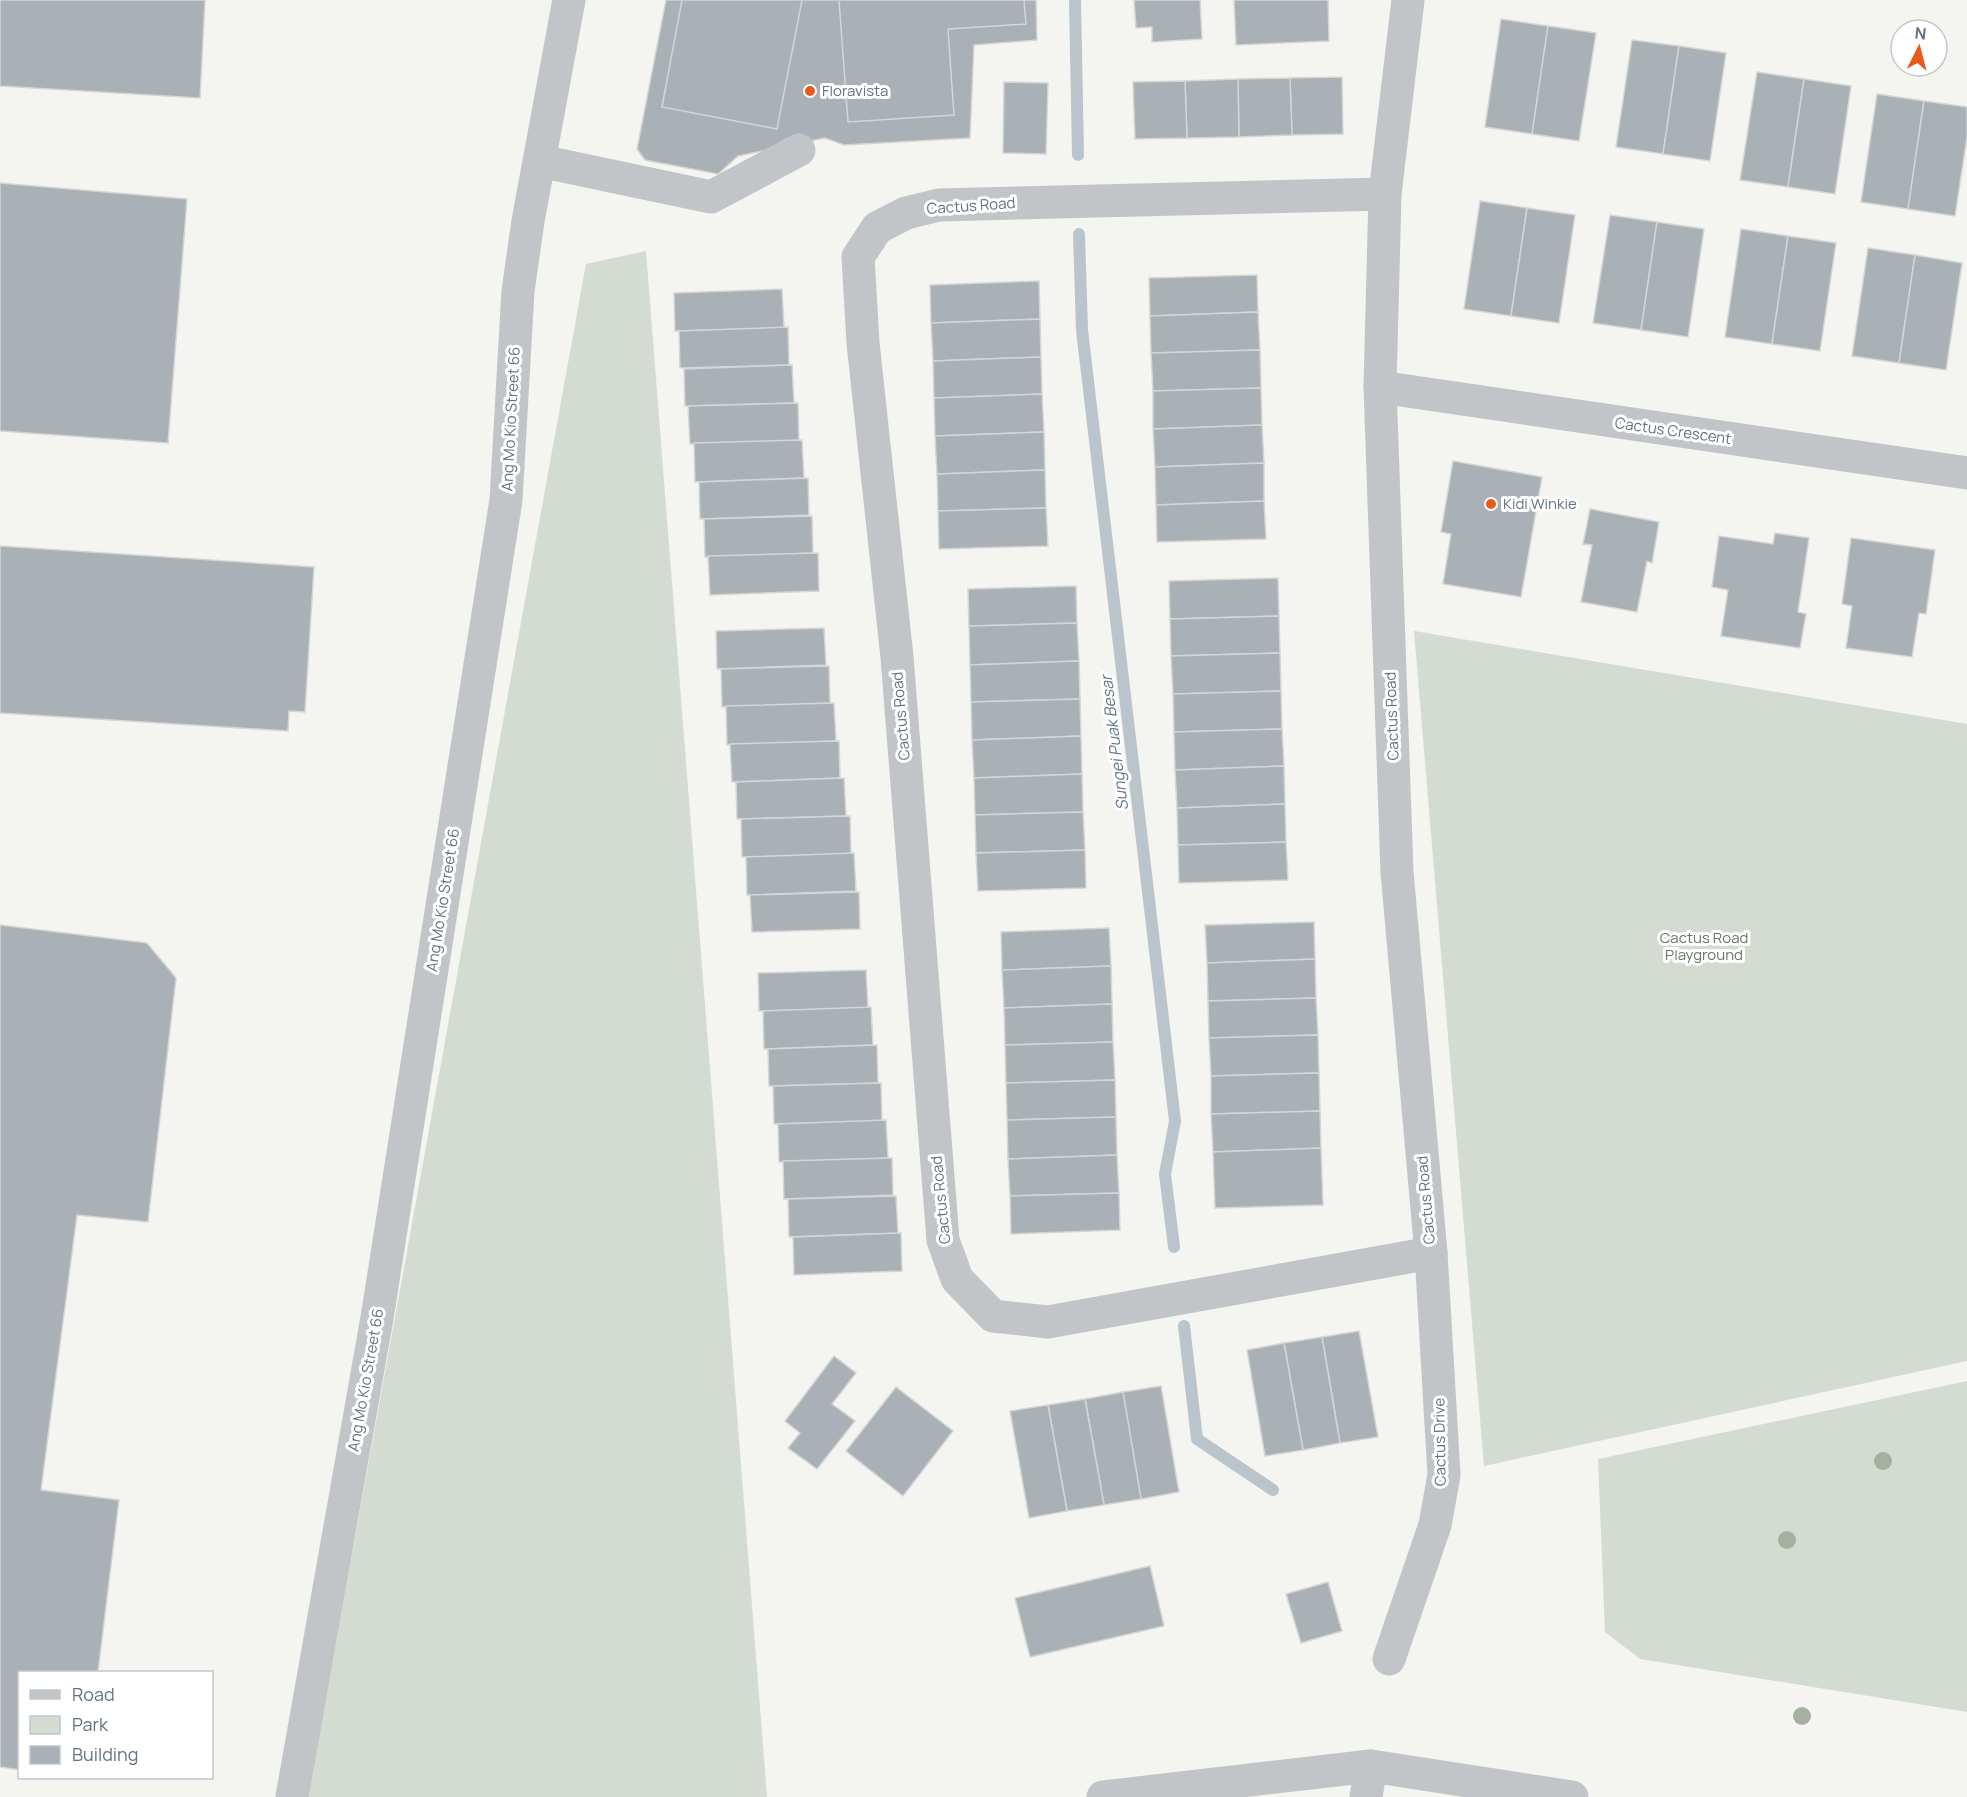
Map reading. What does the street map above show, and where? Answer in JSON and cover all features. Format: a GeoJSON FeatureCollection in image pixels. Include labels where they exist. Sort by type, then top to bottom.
{"type":"FeatureCollection","features":[{"type":"Feature","properties":{"kind":"street","name":"Ang Mo Kio Street 66"},"geometry":{"type":"LineString","coordinates":[[292,1797],[379,1307],[506,500],[518,291],[569,0]]}},
{"type":"Feature","properties":{"kind":"street","name":"Cactus Road"},"geometry":{"type":"LineString","coordinates":[[1385,194],[939,205],[906,213],[877,228],[858,257],[864,343],[898,669],[943,1240],[957,1279],[993,1316],[1048,1322],[1431,1253],[1397,872],[1380,387],[1385,194],[1408,0]]}},
{"type":"Feature","properties":{"kind":"street"},"geometry":{"type":"LineString","coordinates":[[540,161],[711,197],[799,150]]}},
{"type":"Feature","properties":{"kind":"street","name":"Cactus Crescent"},"geometry":{"type":"LineString","coordinates":[[1380,387],[1967,473]]}},
{"type":"Feature","properties":{"kind":"street","name":"Cactus Drive"},"geometry":{"type":"LineString","coordinates":[[1389,1659],[1435,1525],[1444,1475],[1431,1253]]}},
{"type":"Feature","properties":{"kind":"street"},"geometry":{"type":"LineString","coordinates":[[1103,1797],[1369,1781],[1572,1797]]}},
{"type":"Feature","properties":{"kind":"green space"},"geometry":{"type":"Polygon","coordinates":[[[646,251],[767,1797],[308,1797],[586,264],[646,251]]]}},
{"type":"Feature","properties":{"kind":"green space","name":"Cactus Road Playground"},"geometry":{"type":"Polygon","coordinates":[[[1414,631],[1967,724],[1967,1361],[1484,1466],[1414,631]]]}},
{"type":"Feature","properties":{"kind":"green space"},"geometry":{"type":"Polygon","coordinates":[[[1967,1381],[1967,1712],[1640,1659],[1605,1632],[1598,1459],[1967,1381]]]}},
{"type":"Feature","properties":{"kind":"building"},"geometry":{"type":"Polygon","coordinates":[[[0,0],[205,0],[200,98],[0,86],[0,0]]]}},
{"type":"Feature","properties":{"kind":"building","name":"Floravista"},"geometry":{"type":"Polygon","coordinates":[[[666,0],[1036,0],[1037,40],[974,45],[970,138],[844,145],[825,138],[738,156],[718,174],[645,160],[637,149],[666,0]]]}},
{"type":"Feature","properties":{"kind":"building"},"geometry":{"type":"Polygon","coordinates":[[[682,0],[802,0],[777,129],[662,107],[682,0]]]}},
{"type":"Feature","properties":{"kind":"building"},"geometry":{"type":"Polygon","coordinates":[[[839,0],[1024,0],[1026,24],[948,29],[954,115],[848,122],[839,0]]]}},
{"type":"Feature","properties":{"kind":"building"},"geometry":{"type":"Polygon","coordinates":[[[1134,0],[1200,0],[1202,39],[1152,42],[1152,27],[1136,28],[1134,0]]]}},
{"type":"Feature","properties":{"kind":"building"},"geometry":{"type":"Polygon","coordinates":[[[1234,0],[1328,0],[1329,41],[1236,45],[1234,0]]]}},
{"type":"Feature","properties":{"kind":"building"},"geometry":{"type":"Polygon","coordinates":[[[1501,19],[1548,26],[1532,134],[1485,127],[1501,19]]]}},
{"type":"Feature","properties":{"kind":"building"},"geometry":{"type":"Polygon","coordinates":[[[1548,26],[1596,33],[1579,141],[1532,134],[1548,26]]]}},
{"type":"Feature","properties":{"kind":"building"},"geometry":{"type":"Polygon","coordinates":[[[1632,40],[1679,46],[1663,154],[1616,147],[1632,40]]]}},
{"type":"Feature","properties":{"kind":"building"},"geometry":{"type":"Polygon","coordinates":[[[1679,46],[1726,53],[1710,161],[1663,154],[1679,46]]]}},
{"type":"Feature","properties":{"kind":"building"},"geometry":{"type":"Polygon","coordinates":[[[1757,72],[1804,79],[1788,187],[1740,180],[1757,72]]]}},
{"type":"Feature","properties":{"kind":"building"},"geometry":{"type":"Polygon","coordinates":[[[1342,77],[1343,134],[1292,135],[1290,78],[1342,77]]]}},
{"type":"Feature","properties":{"kind":"building"},"geometry":{"type":"Polygon","coordinates":[[[1290,78],[1292,135],[1239,137],[1238,79],[1290,78]]]}},
{"type":"Feature","properties":{"kind":"building"},"geometry":{"type":"Polygon","coordinates":[[[1238,79],[1239,137],[1187,138],[1185,81],[1238,79]]]}},
{"type":"Feature","properties":{"kind":"building"},"geometry":{"type":"Polygon","coordinates":[[[1804,79],[1851,86],[1835,194],[1788,187],[1804,79]]]}},
{"type":"Feature","properties":{"kind":"building"},"geometry":{"type":"Polygon","coordinates":[[[1185,81],[1187,138],[1135,139],[1133,82],[1185,81]]]}},
{"type":"Feature","properties":{"kind":"building"},"geometry":{"type":"Polygon","coordinates":[[[1004,82],[1048,83],[1046,154],[1003,153],[1004,82]]]}},
{"type":"Feature","properties":{"kind":"building"},"geometry":{"type":"Polygon","coordinates":[[[1877,94],[1924,101],[1908,209],[1861,202],[1877,94]]]}},
{"type":"Feature","properties":{"kind":"building"},"geometry":{"type":"Polygon","coordinates":[[[1924,101],[1967,107],[1967,137],[1955,216],[1908,209],[1924,101]]]}},
{"type":"Feature","properties":{"kind":"building"},"geometry":{"type":"Polygon","coordinates":[[[0,183],[187,199],[168,443],[0,431],[0,183]]]}},
{"type":"Feature","properties":{"kind":"building"},"geometry":{"type":"Polygon","coordinates":[[[1480,201],[1527,208],[1511,316],[1464,309],[1480,201]]]}},
{"type":"Feature","properties":{"kind":"building"},"geometry":{"type":"Polygon","coordinates":[[[1527,208],[1575,215],[1559,323],[1511,316],[1527,208]]]}},
{"type":"Feature","properties":{"kind":"building"},"geometry":{"type":"Polygon","coordinates":[[[1610,215],[1657,222],[1641,330],[1593,323],[1610,215]]]}},
{"type":"Feature","properties":{"kind":"building"},"geometry":{"type":"Polygon","coordinates":[[[1657,222],[1704,229],[1688,337],[1641,330],[1657,222]]]}},
{"type":"Feature","properties":{"kind":"building"},"geometry":{"type":"Polygon","coordinates":[[[1741,229],[1788,236],[1772,344],[1725,337],[1741,229]]]}},
{"type":"Feature","properties":{"kind":"building"},"geometry":{"type":"Polygon","coordinates":[[[1788,236],[1836,243],[1820,351],[1772,344],[1788,236]]]}},
{"type":"Feature","properties":{"kind":"building"},"geometry":{"type":"Polygon","coordinates":[[[1868,248],[1915,255],[1899,363],[1852,356],[1868,248]]]}},
{"type":"Feature","properties":{"kind":"building"},"geometry":{"type":"Polygon","coordinates":[[[1915,255],[1962,263],[1946,370],[1899,363],[1915,255]]]}},
{"type":"Feature","properties":{"kind":"building"},"geometry":{"type":"Polygon","coordinates":[[[1257,275],[1258,312],[1150,316],[1149,278],[1257,275]]]}},
{"type":"Feature","properties":{"kind":"building"},"geometry":{"type":"Polygon","coordinates":[[[1039,281],[1040,319],[931,323],[930,285],[1039,281]]]}},
{"type":"Feature","properties":{"kind":"building"},"geometry":{"type":"Polygon","coordinates":[[[782,289],[784,328],[675,331],[674,293],[782,289]]]}},
{"type":"Feature","properties":{"kind":"building"},"geometry":{"type":"Polygon","coordinates":[[[1258,312],[1260,350],[1151,353],[1150,316],[1258,312]]]}},
{"type":"Feature","properties":{"kind":"building"},"geometry":{"type":"Polygon","coordinates":[[[1040,319],[1041,357],[933,361],[931,323],[1040,319]]]}},
{"type":"Feature","properties":{"kind":"building"},"geometry":{"type":"Polygon","coordinates":[[[788,327],[789,365],[680,368],[679,331],[788,327]]]}},
{"type":"Feature","properties":{"kind":"building"},"geometry":{"type":"Polygon","coordinates":[[[1260,350],[1261,388],[1153,391],[1151,353],[1260,350]]]}},
{"type":"Feature","properties":{"kind":"building"},"geometry":{"type":"Polygon","coordinates":[[[1041,357],[1042,394],[934,398],[933,361],[1041,357]]]}},
{"type":"Feature","properties":{"kind":"building"},"geometry":{"type":"Polygon","coordinates":[[[792,365],[794,403],[685,406],[684,369],[792,365]]]}},
{"type":"Feature","properties":{"kind":"building"},"geometry":{"type":"Polygon","coordinates":[[[1261,388],[1262,425],[1153,429],[1153,391],[1261,388]]]}},
{"type":"Feature","properties":{"kind":"building"},"geometry":{"type":"Polygon","coordinates":[[[1042,394],[1044,432],[935,436],[934,398],[1042,394]]]}},
{"type":"Feature","properties":{"kind":"building"},"geometry":{"type":"Polygon","coordinates":[[[798,403],[799,441],[690,444],[688,406],[798,403]]]}},
{"type":"Feature","properties":{"kind":"building"},"geometry":{"type":"Polygon","coordinates":[[[1262,425],[1264,463],[1155,467],[1153,429],[1262,425]]]}},
{"type":"Feature","properties":{"kind":"building"},"geometry":{"type":"Polygon","coordinates":[[[1044,432],[1045,470],[937,474],[935,436],[1044,432]]]}},
{"type":"Feature","properties":{"kind":"building"},"geometry":{"type":"Polygon","coordinates":[[[802,440],[804,478],[695,482],[694,443],[802,440]]]}},
{"type":"Feature","properties":{"kind":"building","name":"Kidi Winkie"},"geometry":{"type":"Polygon","coordinates":[[[1453,461],[1542,477],[1521,597],[1443,584],[1451,534],[1441,532],[1453,461]]]}},
{"type":"Feature","properties":{"kind":"building"},"geometry":{"type":"Polygon","coordinates":[[[1264,463],[1264,501],[1156,505],[1155,467],[1264,463]]]}},
{"type":"Feature","properties":{"kind":"building"},"geometry":{"type":"Polygon","coordinates":[[[1045,470],[1046,508],[938,511],[937,474],[1045,470]]]}},
{"type":"Feature","properties":{"kind":"building"},"geometry":{"type":"Polygon","coordinates":[[[808,478],[809,515],[700,519],[699,482],[808,478]]]}},
{"type":"Feature","properties":{"kind":"building"},"geometry":{"type":"Polygon","coordinates":[[[1264,501],[1266,539],[1157,542],[1156,505],[1264,501]]]}},
{"type":"Feature","properties":{"kind":"building"},"geometry":{"type":"Polygon","coordinates":[[[1046,508],[1048,546],[939,549],[938,511],[1046,508]]]}},
{"type":"Feature","properties":{"kind":"building"},"geometry":{"type":"Polygon","coordinates":[[[1590,509],[1659,522],[1652,563],[1647,561],[1637,612],[1581,602],[1592,545],[1583,544],[1590,509]]]}},
{"type":"Feature","properties":{"kind":"building"},"geometry":{"type":"Polygon","coordinates":[[[812,516],[813,553],[705,557],[704,519],[812,516]]]}},
{"type":"Feature","properties":{"kind":"building"},"geometry":{"type":"Polygon","coordinates":[[[1775,533],[1809,538],[1798,612],[1806,614],[1800,648],[1721,636],[1728,590],[1712,587],[1719,536],[1773,544],[1775,533]]]}},
{"type":"Feature","properties":{"kind":"building"},"geometry":{"type":"Polygon","coordinates":[[[1851,538],[1935,550],[1926,614],[1919,613],[1912,657],[1846,648],[1852,606],[1842,604],[1851,538]]]}},
{"type":"Feature","properties":{"kind":"building"},"geometry":{"type":"Polygon","coordinates":[[[0,546],[314,567],[305,712],[289,711],[288,731],[0,713],[0,546]]]}},
{"type":"Feature","properties":{"kind":"building"},"geometry":{"type":"Polygon","coordinates":[[[818,553],[819,591],[710,595],[708,556],[818,553]]]}},
{"type":"Feature","properties":{"kind":"building"},"geometry":{"type":"Polygon","coordinates":[[[1278,578],[1279,616],[1170,619],[1169,581],[1278,578]]]}},
{"type":"Feature","properties":{"kind":"building"},"geometry":{"type":"Polygon","coordinates":[[[1076,586],[1077,623],[969,626],[968,589],[1076,586]]]}},
{"type":"Feature","properties":{"kind":"building"},"geometry":{"type":"Polygon","coordinates":[[[1279,616],[1280,653],[1171,656],[1170,619],[1279,616]]]}},
{"type":"Feature","properties":{"kind":"building"},"geometry":{"type":"Polygon","coordinates":[[[1077,623],[1079,661],[970,665],[969,626],[1077,623]]]}},
{"type":"Feature","properties":{"kind":"building"},"geometry":{"type":"Polygon","coordinates":[[[824,628],[826,665],[717,669],[716,631],[824,628]]]}},
{"type":"Feature","properties":{"kind":"building"},"geometry":{"type":"Polygon","coordinates":[[[1280,653],[1281,691],[1173,694],[1171,656],[1280,653]]]}},
{"type":"Feature","properties":{"kind":"building"},"geometry":{"type":"Polygon","coordinates":[[[1079,661],[1080,699],[971,702],[970,665],[1079,661]]]}},
{"type":"Feature","properties":{"kind":"building"},"geometry":{"type":"Polygon","coordinates":[[[829,666],[830,703],[722,707],[721,669],[829,666]]]}},
{"type":"Feature","properties":{"kind":"building"},"geometry":{"type":"Polygon","coordinates":[[[1281,691],[1282,729],[1174,732],[1173,694],[1281,691]]]}},
{"type":"Feature","properties":{"kind":"building"},"geometry":{"type":"Polygon","coordinates":[[[1080,699],[1081,736],[972,740],[971,702],[1080,699]]]}},
{"type":"Feature","properties":{"kind":"building"},"geometry":{"type":"Polygon","coordinates":[[[834,703],[836,741],[727,745],[726,706],[834,703]]]}},
{"type":"Feature","properties":{"kind":"building"},"geometry":{"type":"Polygon","coordinates":[[[1282,729],[1284,766],[1175,770],[1174,732],[1282,729]]]}},
{"type":"Feature","properties":{"kind":"building"},"geometry":{"type":"Polygon","coordinates":[[[1081,736],[1082,774],[974,778],[972,740],[1081,736]]]}},
{"type":"Feature","properties":{"kind":"building"},"geometry":{"type":"Polygon","coordinates":[[[839,741],[840,778],[732,782],[730,744],[839,741]]]}},
{"type":"Feature","properties":{"kind":"building"},"geometry":{"type":"Polygon","coordinates":[[[1284,766],[1285,804],[1177,808],[1175,770],[1284,766]]]}},
{"type":"Feature","properties":{"kind":"building"},"geometry":{"type":"Polygon","coordinates":[[[1082,774],[1083,812],[975,815],[974,778],[1082,774]]]}},
{"type":"Feature","properties":{"kind":"building"},"geometry":{"type":"Polygon","coordinates":[[[844,778],[846,816],[737,819],[736,782],[844,778]]]}},
{"type":"Feature","properties":{"kind":"building"},"geometry":{"type":"Polygon","coordinates":[[[1285,804],[1286,842],[1178,845],[1177,808],[1285,804]]]}},
{"type":"Feature","properties":{"kind":"building"},"geometry":{"type":"Polygon","coordinates":[[[1083,812],[1085,850],[976,853],[975,815],[1083,812]]]}},
{"type":"Feature","properties":{"kind":"building"},"geometry":{"type":"Polygon","coordinates":[[[850,816],[851,854],[742,857],[741,819],[850,816]]]}},
{"type":"Feature","properties":{"kind":"building"},"geometry":{"type":"Polygon","coordinates":[[[1286,842],[1288,880],[1179,883],[1178,845],[1286,842]]]}},
{"type":"Feature","properties":{"kind":"building"},"geometry":{"type":"Polygon","coordinates":[[[1085,850],[1086,888],[978,891],[976,853],[1085,850]]]}},
{"type":"Feature","properties":{"kind":"building"},"geometry":{"type":"Polygon","coordinates":[[[854,853],[856,891],[747,895],[746,857],[854,853]]]}},
{"type":"Feature","properties":{"kind":"building"},"geometry":{"type":"Polygon","coordinates":[[[859,892],[860,929],[752,932],[750,895],[859,892]]]}},
{"type":"Feature","properties":{"kind":"building"},"geometry":{"type":"Polygon","coordinates":[[[1314,922],[1315,959],[1207,963],[1205,925],[1314,922]]]}},
{"type":"Feature","properties":{"kind":"building"},"geometry":{"type":"Polygon","coordinates":[[[0,925],[147,943],[176,978],[148,1222],[77,1215],[41,1490],[119,1500],[98,1671],[18,1671],[18,1770],[0,1767],[0,925]]]}},
{"type":"Feature","properties":{"kind":"building"},"geometry":{"type":"Polygon","coordinates":[[[1109,928],[1111,966],[1002,970],[1001,932],[1109,928]]]}},
{"type":"Feature","properties":{"kind":"building"},"geometry":{"type":"Polygon","coordinates":[[[1315,959],[1316,998],[1208,1001],[1207,963],[1315,959]]]}},
{"type":"Feature","properties":{"kind":"building"},"geometry":{"type":"Polygon","coordinates":[[[1111,966],[1112,1004],[1004,1008],[1002,970],[1111,966]]]}},
{"type":"Feature","properties":{"kind":"building"},"geometry":{"type":"Polygon","coordinates":[[[866,970],[868,1008],[759,1011],[758,973],[866,970]]]}},
{"type":"Feature","properties":{"kind":"building"},"geometry":{"type":"Polygon","coordinates":[[[1316,998],[1318,1035],[1209,1038],[1208,1001],[1316,998]]]}},
{"type":"Feature","properties":{"kind":"building"},"geometry":{"type":"Polygon","coordinates":[[[1112,1004],[1113,1042],[1005,1045],[1004,1008],[1112,1004]]]}},
{"type":"Feature","properties":{"kind":"building"},"geometry":{"type":"Polygon","coordinates":[[[871,1007],[873,1045],[764,1049],[763,1011],[871,1007]]]}},
{"type":"Feature","properties":{"kind":"building"},"geometry":{"type":"Polygon","coordinates":[[[1318,1035],[1319,1073],[1211,1076],[1209,1038],[1318,1035]]]}},
{"type":"Feature","properties":{"kind":"building"},"geometry":{"type":"Polygon","coordinates":[[[1113,1042],[1115,1080],[1006,1083],[1005,1045],[1113,1042]]]}},
{"type":"Feature","properties":{"kind":"building"},"geometry":{"type":"Polygon","coordinates":[[[877,1045],[878,1083],[769,1086],[768,1049],[877,1045]]]}},
{"type":"Feature","properties":{"kind":"building"},"geometry":{"type":"Polygon","coordinates":[[[1319,1073],[1320,1111],[1211,1114],[1211,1076],[1319,1073]]]}},
{"type":"Feature","properties":{"kind":"building"},"geometry":{"type":"Polygon","coordinates":[[[1115,1080],[1116,1117],[1007,1120],[1006,1083],[1115,1080]]]}},
{"type":"Feature","properties":{"kind":"building"},"geometry":{"type":"Polygon","coordinates":[[[881,1083],[882,1121],[774,1124],[773,1086],[881,1083]]]}},
{"type":"Feature","properties":{"kind":"building"},"geometry":{"type":"Polygon","coordinates":[[[1320,1111],[1321,1148],[1213,1152],[1211,1114],[1320,1111]]]}},
{"type":"Feature","properties":{"kind":"building"},"geometry":{"type":"Polygon","coordinates":[[[1116,1117],[1117,1155],[1008,1159],[1007,1120],[1116,1117]]]}},
{"type":"Feature","properties":{"kind":"building"},"geometry":{"type":"Polygon","coordinates":[[[886,1120],[888,1158],[779,1162],[778,1124],[886,1120]]]}},
{"type":"Feature","properties":{"kind":"building"},"geometry":{"type":"Polygon","coordinates":[[[1321,1148],[1323,1205],[1215,1208],[1213,1152],[1321,1148]]]}},
{"type":"Feature","properties":{"kind":"building"},"geometry":{"type":"Polygon","coordinates":[[[1117,1155],[1119,1193],[1010,1196],[1008,1159],[1117,1155]]]}},
{"type":"Feature","properties":{"kind":"building"},"geometry":{"type":"Polygon","coordinates":[[[892,1158],[893,1195],[784,1199],[783,1161],[892,1158]]]}},
{"type":"Feature","properties":{"kind":"building"},"geometry":{"type":"Polygon","coordinates":[[[1119,1193],[1120,1230],[1011,1234],[1010,1196],[1119,1193]]]}},
{"type":"Feature","properties":{"kind":"building"},"geometry":{"type":"Polygon","coordinates":[[[896,1196],[898,1233],[789,1237],[788,1199],[896,1196]]]}},
{"type":"Feature","properties":{"kind":"building"},"geometry":{"type":"Polygon","coordinates":[[[901,1233],[902,1271],[794,1275],[793,1237],[901,1233]]]}},
{"type":"Feature","properties":{"kind":"building"},"geometry":{"type":"Polygon","coordinates":[[[1359,1331],[1378,1437],[1340,1443],[1322,1337],[1359,1331]]]}},
{"type":"Feature","properties":{"kind":"building"},"geometry":{"type":"Polygon","coordinates":[[[1322,1337],[1340,1443],[1303,1450],[1284,1343],[1322,1337]]]}},
{"type":"Feature","properties":{"kind":"building"},"geometry":{"type":"Polygon","coordinates":[[[1284,1343],[1303,1450],[1265,1456],[1247,1350],[1284,1343]]]}},
{"type":"Feature","properties":{"kind":"building"},"geometry":{"type":"Polygon","coordinates":[[[834,1356],[856,1373],[832,1404],[855,1421],[817,1469],[788,1448],[800,1433],[785,1421],[834,1356]]]}},
{"type":"Feature","properties":{"kind":"building"},"geometry":{"type":"Polygon","coordinates":[[[1161,1386],[1179,1492],[1141,1499],[1123,1392],[1161,1386]]]}},
{"type":"Feature","properties":{"kind":"building"},"geometry":{"type":"Polygon","coordinates":[[[896,1387],[953,1431],[903,1496],[846,1451],[896,1387]]]}},
{"type":"Feature","properties":{"kind":"building"},"geometry":{"type":"Polygon","coordinates":[[[1123,1392],[1141,1499],[1104,1505],[1085,1399],[1123,1392]]]}},
{"type":"Feature","properties":{"kind":"building"},"geometry":{"type":"Polygon","coordinates":[[[1085,1399],[1104,1505],[1067,1511],[1048,1405],[1085,1399]]]}},
{"type":"Feature","properties":{"kind":"building"},"geometry":{"type":"Polygon","coordinates":[[[1048,1405],[1067,1511],[1029,1518],[1010,1411],[1048,1405]]]}},
{"type":"Feature","properties":{"kind":"building"},"geometry":{"type":"Polygon","coordinates":[[[1150,1566],[1164,1626],[1030,1657],[1015,1598],[1150,1566]]]}},
{"type":"Feature","properties":{"kind":"building"},"geometry":{"type":"Polygon","coordinates":[[[1328,1582],[1342,1631],[1301,1643],[1286,1594],[1328,1582]]]}},
{"type":"Feature","properties":{"kind":"waterway","name":"Sungei Puak Besar"},"geometry":{"type":"LineString","coordinates":[[1075,0],[1078,155]]}},
{"type":"Feature","properties":{"kind":"waterway","name":"Sungei Puak Besar"},"geometry":{"type":"LineString","coordinates":[[1079,234],[1082,330],[1175,1121],[1165,1174],[1174,1247]]}},
{"type":"Feature","properties":{"kind":"waterway","name":"Sungei Puak Besar"},"geometry":{"type":"LineString","coordinates":[[1184,1326],[1197,1439],[1273,1490]]}},
{"type":"Feature","properties":{"kind":"place","name":"Floravista"},"geometry":{"type":"Point","coordinates":[810,91]}},
{"type":"Feature","properties":{"kind":"place","name":"Kidi Winkie"},"geometry":{"type":"Point","coordinates":[1491,504]}}]}
